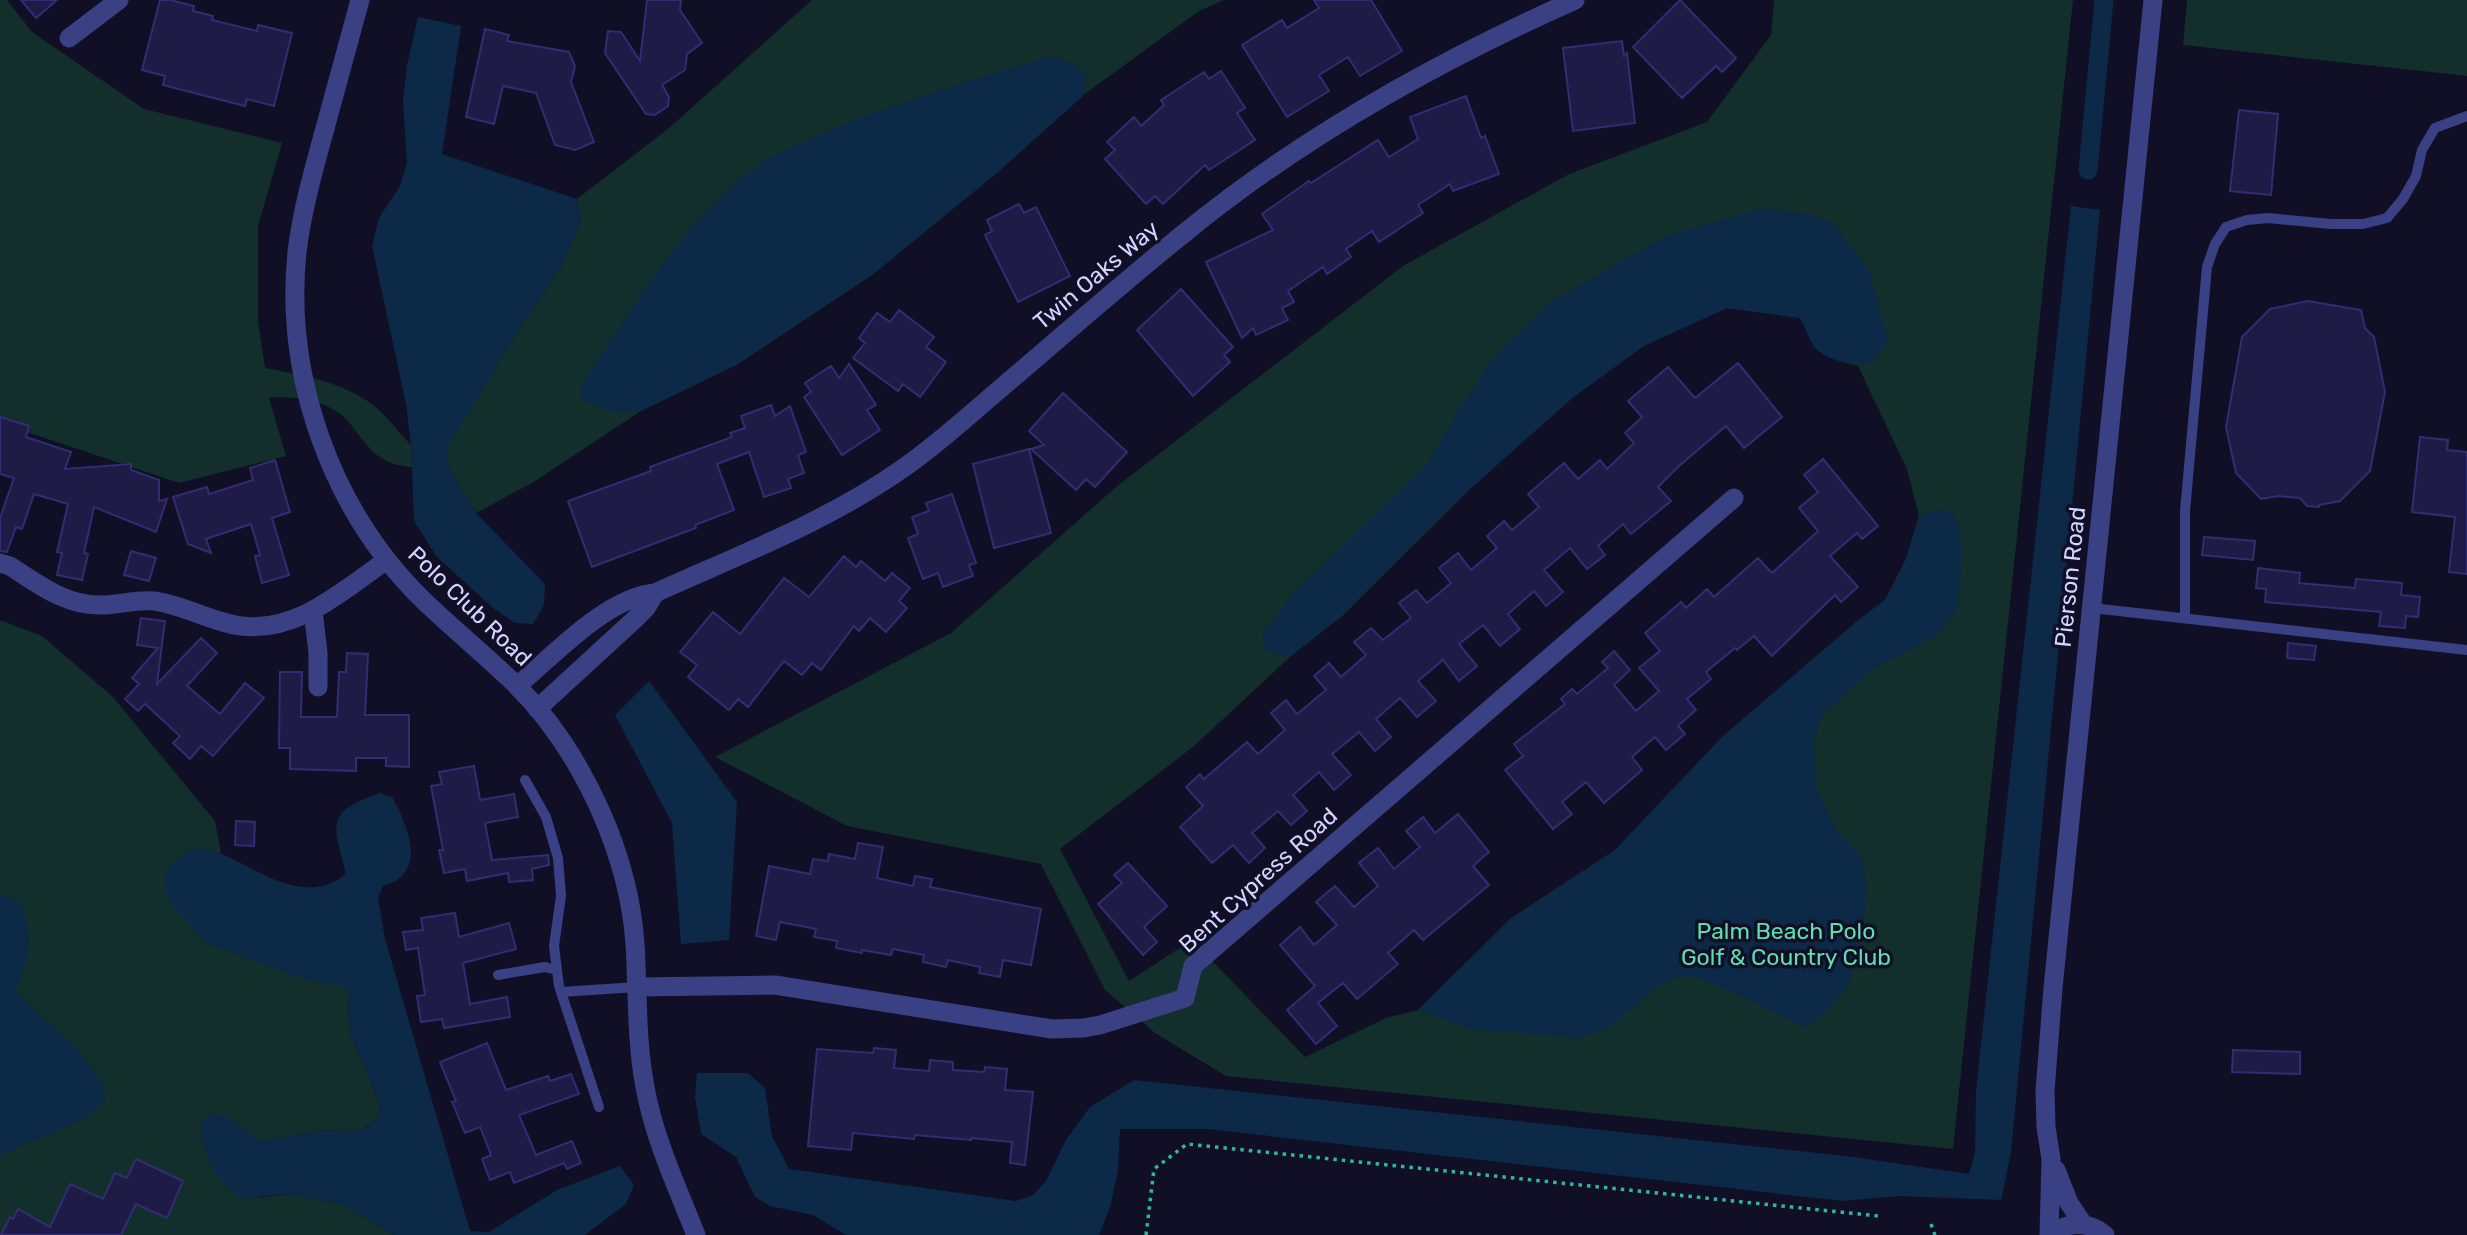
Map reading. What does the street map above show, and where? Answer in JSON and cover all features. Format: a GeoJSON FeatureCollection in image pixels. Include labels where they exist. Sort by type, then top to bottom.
{"type":"FeatureCollection","features":[{"type":"Feature","properties":{"kind":"street"},"geometry":{"type":"LineString","coordinates":[[69,38],[119,0]]}},
{"type":"Feature","properties":{"kind":"street","name":"Polo Club Road"},"geometry":{"type":"LineString","coordinates":[[360,0],[304,205],[297,254],[297,336],[305,384],[318,432],[336,477],[360,521],[387,560],[421,598],[517,686],[562,741],[587,784],[613,844],[627,891],[635,940],[639,1038],[652,1119],[696,1235]]}},
{"type":"Feature","properties":{"kind":"street","name":"Twin Oaks Way"},"geometry":{"type":"LineString","coordinates":[[517,686],[610,611],[639,596],[655,593],[809,524],[857,498],[935,444],[1183,233],[1252,181],[1323,133],[1397,89],[1472,48],[1575,0]]}},
{"type":"Feature","properties":{"kind":"street","name":"Pierson Road"},"geometry":{"type":"LineString","coordinates":[[2050,1235],[2051,1159],[2046,1127],[2046,1078],[2153,0]]}},
{"type":"Feature","properties":{"kind":"street","name":"Bent Cypress Road"},"geometry":{"type":"LineString","coordinates":[[637,987],[775,985],[1052,1029],[1084,1028],[1185,998],[1193,965],[1734,498]]}},
{"type":"Feature","properties":{"kind":"street"},"geometry":{"type":"LineString","coordinates":[[0,563],[10,566],[66,601],[100,606],[144,600],[164,602],[240,626],[278,625],[313,610],[387,560]]}},
{"type":"Feature","properties":{"kind":"street","name":"Twin Oaks Way"},"geometry":{"type":"LineString","coordinates":[[537,709],[634,620],[646,608],[655,593]]}},
{"type":"Feature","properties":{"kind":"street"},"geometry":{"type":"LineString","coordinates":[[313,610],[318,653],[318,687]]}},
{"type":"Feature","properties":{"kind":"street","name":"Pierson Road"},"geometry":{"type":"LineString","coordinates":[[2051,1159],[2069,1203],[2083,1224]]}},
{"type":"Feature","properties":{"kind":"street"},"geometry":{"type":"LineString","coordinates":[[2050,1235],[2064,1226],[2083,1224],[2105,1235]]}},
{"type":"Feature","properties":{"kind":"lane"},"geometry":{"type":"LineString","coordinates":[[2185,618],[2185,511],[2207,267],[2215,244],[2226,227],[2247,220],[2268,218],[2330,225],[2363,224],[2387,218],[2403,199],[2416,176],[2422,150],[2435,128],[2467,116]]}},
{"type":"Feature","properties":{"kind":"lane"},"geometry":{"type":"LineString","coordinates":[[2092,608],[2467,650]]}},
{"type":"Feature","properties":{"kind":"lane"},"geometry":{"type":"LineString","coordinates":[[525,780],[547,817],[558,858],[561,896],[554,946],[557,970],[561,992],[599,1107]]}},
{"type":"Feature","properties":{"kind":"lane"},"geometry":{"type":"LineString","coordinates":[[498,975],[545,967],[557,970]]}},
{"type":"Feature","properties":{"kind":"lane"},"geometry":{"type":"LineString","coordinates":[[561,992],[637,987]]}},
{"type":"Feature","properties":{"kind":"path"},"geometry":{"type":"LineString","coordinates":[[1146,1235],[1154,1169],[1187,1144],[1878,1216]]}},
{"type":"Feature","properties":{"kind":"path"},"geometry":{"type":"LineString","coordinates":[[1931,1224],[1935,1235]]}},
{"type":"Feature","properties":{"kind":"green space"},"geometry":{"type":"Polygon","coordinates":[[[0,0],[7,0],[32,32],[144,109],[282,143],[258,226],[258,321],[265,368],[319,380],[357,395],[380,412],[411,445],[448,444],[560,269],[581,220],[577,199],[669,128],[812,0],[1224,0],[1199,11],[1086,93],[998,172],[872,275],[738,364],[641,411],[532,483],[476,513],[447,465],[415,467],[391,463],[372,451],[339,413],[320,404],[289,397],[269,398],[286,456],[179,483],[0,423],[0,0]]]}},
{"type":"Feature","properties":{"kind":"green space","name":"Palm Beach Polo Golf & Country Club"},"geometry":{"type":"Polygon","coordinates":[[[1774,0],[2073,0],[1953,1149],[1226,1076],[1155,1033],[1105,990],[1041,864],[847,826],[715,757],[951,633],[1116,487],[1403,266],[1569,174],[1707,122],[1771,35],[1774,0]],[[1727,308],[1644,345],[1571,399],[1470,489],[1342,616],[1291,656],[1193,747],[1060,849],[1129,981],[1192,940],[1305,1057],[1386,1018],[1418,1010],[1510,919],[1615,850],[1723,736],[1885,600],[1906,559],[1919,516],[1907,469],[1858,366],[1838,361],[1816,348],[1800,318],[1727,308]]]}},
{"type":"Feature","properties":{"kind":"green space"},"geometry":{"type":"Polygon","coordinates":[[[2187,0],[2467,0],[2467,76],[2183,45],[2187,0]]]}},
{"type":"Feature","properties":{"kind":"green space"},"geometry":{"type":"Polygon","coordinates":[[[0,620],[42,636],[113,697],[215,821],[221,853],[196,849],[348,987],[349,1030],[378,1099],[380,1113],[366,1127],[351,1131],[316,1131],[262,1142],[244,1130],[259,1198],[287,1194],[342,1204],[394,1235],[0,1235],[0,620]]]}},
{"type":"Feature","properties":{"kind":"water"},"geometry":{"type":"Polygon","coordinates":[[[418,17],[461,26],[442,154],[577,199],[581,220],[560,269],[448,445],[447,465],[476,513],[545,584],[544,605],[533,624],[515,623],[493,608],[437,557],[414,521],[411,445],[406,404],[372,246],[379,218],[400,186],[407,163],[403,100],[407,65],[418,17]]]}},
{"type":"Feature","properties":{"kind":"water"},"geometry":{"type":"Polygon","coordinates":[[[1052,56],[1073,63],[1086,73],[1086,93],[998,172],[872,275],[738,364],[641,411],[617,413],[583,401],[580,387],[662,266],[710,208],[735,183],[763,162],[870,114],[1052,56]]]}},
{"type":"Feature","properties":{"kind":"water"},"geometry":{"type":"Polygon","coordinates":[[[2071,206],[2100,210],[2011,1153],[2001,1200],[1899,1196],[1843,1201],[1207,1129],[1120,1129],[1118,1170],[1110,1208],[1099,1235],[846,1235],[813,1215],[770,1206],[755,1197],[736,1157],[701,1134],[695,1097],[697,1073],[748,1073],[765,1088],[772,1136],[789,1169],[1016,1201],[1033,1195],[1046,1181],[1066,1140],[1090,1107],[1134,1080],[1846,1156],[1969,1174],[1975,1153],[1976,1091],[2071,206]]]}},
{"type":"Feature","properties":{"kind":"water"},"geometry":{"type":"Polygon","coordinates":[[[1764,208],[1809,214],[1834,223],[1870,273],[1888,340],[1873,362],[1843,362],[1821,353],[1813,345],[1800,318],[1727,308],[1644,346],[1571,399],[1470,489],[1342,616],[1291,656],[1265,651],[1263,634],[1293,594],[1428,463],[1494,357],[1549,303],[1666,236],[1764,208]]]}},
{"type":"Feature","properties":{"kind":"water"},"geometry":{"type":"Polygon","coordinates":[[[1941,509],[1956,515],[1962,553],[1957,610],[1937,635],[1875,668],[1822,714],[1814,741],[1815,784],[1835,828],[1861,857],[1867,889],[1861,937],[1850,982],[1828,1011],[1805,1027],[1728,990],[1698,978],[1681,976],[1658,986],[1608,1028],[1579,1038],[1470,1029],[1418,1010],[1510,919],[1615,850],[1723,736],[1885,600],[1906,559],[1919,516],[1941,509]]]}},
{"type":"Feature","properties":{"kind":"water"},"geometry":{"type":"Polygon","coordinates":[[[649,681],[737,802],[729,940],[681,944],[672,823],[615,715],[649,681]]]}},
{"type":"Feature","properties":{"kind":"water"},"geometry":{"type":"Polygon","coordinates":[[[380,793],[392,797],[404,821],[411,848],[406,871],[397,880],[383,886],[378,898],[385,939],[470,1231],[489,1232],[557,1190],[620,1166],[634,1185],[626,1204],[585,1235],[394,1235],[342,1204],[287,1194],[242,1199],[217,1175],[207,1158],[200,1124],[211,1114],[226,1116],[262,1142],[316,1131],[359,1130],[380,1113],[378,1098],[349,1030],[348,987],[307,980],[207,944],[170,903],[165,887],[166,870],[188,852],[208,849],[292,885],[320,886],[333,882],[346,874],[336,832],[341,814],[362,800],[380,793]]]}},
{"type":"Feature","properties":{"kind":"water"},"geometry":{"type":"Polygon","coordinates":[[[0,895],[20,900],[27,926],[27,957],[16,992],[77,1049],[103,1082],[105,1100],[87,1118],[0,1155],[0,895]]]}},
{"type":"Feature","properties":{"kind":"building"},"geometry":{"type":"Polygon","coordinates":[[[21,0],[57,0],[36,18],[21,0]]]}},
{"type":"Feature","properties":{"kind":"building"},"geometry":{"type":"Polygon","coordinates":[[[160,0],[194,6],[193,11],[213,16],[212,20],[257,31],[258,25],[292,33],[274,106],[247,99],[245,106],[163,85],[165,76],[142,70],[160,0]]]}},
{"type":"Feature","properties":{"kind":"building"},"geometry":{"type":"Polygon","coordinates":[[[647,0],[681,0],[680,10],[702,43],[687,54],[685,70],[662,85],[669,97],[668,106],[655,115],[646,114],[605,53],[608,31],[621,32],[640,61],[647,0]]]}},
{"type":"Feature","properties":{"kind":"building"},"geometry":{"type":"Polygon","coordinates":[[[1314,0],[1371,0],[1402,51],[1360,76],[1348,57],[1319,75],[1329,91],[1287,117],[1242,45],[1282,20],[1287,28],[1319,8],[1314,0]]]}},
{"type":"Feature","properties":{"kind":"building"},"geometry":{"type":"Polygon","coordinates":[[[1680,0],[1736,58],[1722,72],[1716,66],[1682,98],[1633,47],[1680,0]]]}},
{"type":"Feature","properties":{"kind":"building"},"geometry":{"type":"Polygon","coordinates":[[[485,29],[509,35],[507,41],[569,52],[575,66],[571,82],[594,142],[575,150],[555,145],[536,93],[503,86],[494,124],[466,117],[485,29]]]}},
{"type":"Feature","properties":{"kind":"building"},"geometry":{"type":"Polygon","coordinates":[[[1622,41],[1624,56],[1627,53],[1635,123],[1573,131],[1563,48],[1622,41]]]}},
{"type":"Feature","properties":{"kind":"building"},"geometry":{"type":"Polygon","coordinates":[[[1221,71],[1245,108],[1237,113],[1255,140],[1209,170],[1205,165],[1163,204],[1155,196],[1146,204],[1105,159],[1115,150],[1107,142],[1134,117],[1141,126],[1164,105],[1161,100],[1204,72],[1209,79],[1221,71]]]}},
{"type":"Feature","properties":{"kind":"building"},"geometry":{"type":"Polygon","coordinates":[[[1466,96],[1481,138],[1485,136],[1499,174],[1453,191],[1450,184],[1418,205],[1423,213],[1379,242],[1372,231],[1346,249],[1351,257],[1327,274],[1323,267],[1288,291],[1294,302],[1282,308],[1288,320],[1256,335],[1253,328],[1242,338],[1206,262],[1273,230],[1262,214],[1309,181],[1311,183],[1378,140],[1389,157],[1418,139],[1410,117],[1466,96]]]}},
{"type":"Feature","properties":{"kind":"building"},"geometry":{"type":"Polygon","coordinates":[[[2239,110],[2278,114],[2271,195],[2230,191],[2239,110]]]}},
{"type":"Feature","properties":{"kind":"building"},"geometry":{"type":"Polygon","coordinates":[[[1019,204],[1024,213],[1036,207],[1070,276],[1018,302],[985,235],[992,231],[987,220],[1019,204]]]}},
{"type":"Feature","properties":{"kind":"building"},"geometry":{"type":"Polygon","coordinates":[[[1181,289],[1233,347],[1224,355],[1230,362],[1193,396],[1137,330],[1181,289]]]}},
{"type":"Feature","properties":{"kind":"building"},"geometry":{"type":"Polygon","coordinates":[[[2308,301],[2361,310],[2365,328],[2374,337],[2385,392],[2370,471],[2340,501],[2319,507],[2307,506],[2300,498],[2278,496],[2261,499],[2236,473],[2226,427],[2242,337],[2270,309],[2308,301]]]}},
{"type":"Feature","properties":{"kind":"building"},"geometry":{"type":"Polygon","coordinates":[[[899,310],[934,337],[926,347],[946,362],[920,397],[903,384],[898,391],[853,358],[865,343],[859,338],[877,313],[890,322],[899,310]]]}},
{"type":"Feature","properties":{"kind":"building"},"geometry":{"type":"Polygon","coordinates":[[[1738,363],[1782,417],[1744,448],[1726,426],[1658,487],[1671,501],[1631,534],[1623,524],[1598,546],[1605,555],[1587,569],[1570,548],[1544,570],[1563,592],[1546,606],[1534,591],[1508,614],[1520,629],[1500,646],[1483,625],[1459,644],[1477,666],[1459,681],[1443,660],[1418,681],[1436,701],[1417,717],[1400,698],[1376,719],[1391,737],[1375,751],[1359,732],[1332,754],[1351,775],[1334,790],[1319,772],[1293,795],[1307,811],[1291,825],[1278,811],[1252,833],[1265,848],[1249,863],[1233,845],[1212,863],[1180,827],[1203,806],[1186,787],[1200,774],[1204,779],[1247,742],[1258,754],[1285,730],[1271,713],[1286,700],[1297,714],[1326,690],[1314,676],[1329,663],[1341,677],[1366,655],[1354,642],[1371,628],[1383,640],[1411,618],[1399,603],[1416,590],[1427,603],[1451,583],[1439,568],[1458,553],[1471,570],[1497,548],[1487,536],[1504,521],[1512,530],[1539,507],[1528,494],[1564,463],[1578,479],[1600,460],[1607,469],[1634,443],[1625,433],[1642,417],[1628,401],[1668,367],[1695,398],[1738,363]]]}},
{"type":"Feature","properties":{"kind":"building"},"geometry":{"type":"Polygon","coordinates":[[[849,364],[876,405],[867,410],[880,430],[842,455],[804,397],[811,392],[805,383],[831,366],[839,378],[849,364]]]}},
{"type":"Feature","properties":{"kind":"building"},"geometry":{"type":"Polygon","coordinates":[[[1063,393],[1127,452],[1095,487],[1086,479],[1076,490],[1031,449],[1044,445],[1029,431],[1063,393]]]}},
{"type":"Feature","properties":{"kind":"building"},"geometry":{"type":"Polygon","coordinates":[[[771,405],[775,416],[790,406],[806,452],[798,455],[804,473],[788,479],[791,488],[764,497],[749,452],[717,464],[734,510],[695,525],[696,528],[592,567],[568,501],[651,471],[650,467],[732,437],[730,433],[745,428],[741,416],[771,405]]]}},
{"type":"Feature","properties":{"kind":"building"},"geometry":{"type":"Polygon","coordinates":[[[0,417],[29,426],[26,437],[71,452],[65,469],[131,464],[131,470],[159,480],[159,501],[167,499],[156,532],[94,507],[84,553],[88,554],[82,580],[57,575],[62,553],[57,552],[68,504],[34,494],[22,529],[16,527],[7,552],[0,551],[0,518],[14,478],[0,474],[0,417]]]}},
{"type":"Feature","properties":{"kind":"building"},"geometry":{"type":"Polygon","coordinates":[[[2420,437],[2448,440],[2447,450],[2467,452],[2467,574],[2449,572],[2455,517],[2412,512],[2420,437]]]}},
{"type":"Feature","properties":{"kind":"building"},"geometry":{"type":"Polygon","coordinates":[[[1029,449],[1051,533],[994,548],[973,464],[1029,449]]]}},
{"type":"Feature","properties":{"kind":"building"},"geometry":{"type":"Polygon","coordinates":[[[1823,459],[1878,526],[1862,539],[1857,533],[1830,556],[1858,587],[1841,602],[1835,595],[1772,656],[1754,636],[1737,650],[1735,648],[1706,672],[1711,679],[1687,699],[1696,710],[1678,726],[1685,734],[1666,750],[1655,737],[1632,757],[1642,770],[1604,803],[1586,782],[1562,802],[1572,814],[1553,829],[1505,770],[1523,756],[1514,744],[1565,704],[1561,699],[1572,689],[1577,694],[1608,668],[1602,662],[1614,651],[1630,670],[1614,685],[1636,711],[1659,691],[1639,668],[1660,651],[1645,633],[1681,602],[1686,608],[1707,589],[1714,597],[1758,558],[1772,573],[1818,531],[1799,508],[1818,492],[1804,475],[1823,459]]]}},
{"type":"Feature","properties":{"kind":"building"},"geometry":{"type":"Polygon","coordinates":[[[275,460],[290,512],[272,518],[289,575],[262,583],[255,556],[260,555],[251,524],[206,539],[211,553],[188,544],[173,497],[207,487],[209,494],[253,480],[250,468],[275,460]]]}},
{"type":"Feature","properties":{"kind":"building"},"geometry":{"type":"Polygon","coordinates":[[[952,494],[976,563],[969,565],[973,576],[943,587],[938,573],[923,579],[908,538],[918,534],[912,517],[929,511],[926,503],[952,494]]]}},
{"type":"Feature","properties":{"kind":"building"},"geometry":{"type":"Polygon","coordinates":[[[2204,537],[2255,541],[2253,560],[2202,555],[2204,537]]]}},
{"type":"Feature","properties":{"kind":"building"},"geometry":{"type":"Polygon","coordinates":[[[131,551],[156,558],[149,581],[124,575],[131,551]]]}},
{"type":"Feature","properties":{"kind":"building"},"geometry":{"type":"Polygon","coordinates":[[[844,556],[856,567],[861,561],[885,581],[892,573],[910,588],[899,601],[907,608],[886,632],[870,618],[859,631],[854,626],[821,670],[812,663],[802,675],[784,661],[748,707],[738,699],[729,710],[688,677],[697,665],[680,652],[713,612],[740,634],[784,578],[809,597],[844,556]]]}},
{"type":"Feature","properties":{"kind":"building"},"geometry":{"type":"Polygon","coordinates":[[[2258,568],[2300,573],[2299,583],[2355,588],[2356,579],[2402,583],[2401,595],[2420,597],[2418,617],[2406,616],[2405,628],[2379,626],[2381,612],[2265,602],[2266,589],[2256,588],[2258,568]]]}},
{"type":"Feature","properties":{"kind":"building"},"geometry":{"type":"Polygon","coordinates":[[[141,618],[165,621],[157,684],[201,638],[217,653],[187,686],[220,714],[245,683],[264,698],[213,756],[201,746],[190,759],[173,743],[180,736],[145,704],[138,711],[125,699],[139,684],[132,678],[158,648],[137,645],[141,618]]]}},
{"type":"Feature","properties":{"kind":"building"},"geometry":{"type":"Polygon","coordinates":[[[2288,643],[2316,646],[2314,660],[2287,658],[2288,643]]]}},
{"type":"Feature","properties":{"kind":"building"},"geometry":{"type":"Polygon","coordinates":[[[347,653],[368,654],[365,715],[409,715],[409,767],[386,766],[386,758],[356,758],[356,771],[290,769],[290,748],[279,748],[280,672],[302,672],[301,717],[337,717],[339,672],[346,672],[347,653]]]}},
{"type":"Feature","properties":{"kind":"building"},"geometry":{"type":"Polygon","coordinates":[[[474,766],[480,800],[514,794],[518,817],[485,823],[492,860],[548,855],[549,865],[532,869],[533,880],[509,882],[508,873],[467,881],[465,869],[444,873],[439,850],[443,850],[431,786],[442,784],[439,772],[474,766]]]}},
{"type":"Feature","properties":{"kind":"building"},"geometry":{"type":"Polygon","coordinates":[[[1458,814],[1489,852],[1473,866],[1489,885],[1423,940],[1414,930],[1388,953],[1398,964],[1357,999],[1343,983],[1318,1003],[1337,1026],[1316,1044],[1287,1010],[1315,986],[1280,945],[1300,927],[1314,945],[1337,925],[1316,902],[1335,886],[1354,907],[1378,886],[1359,863],[1378,848],[1394,869],[1420,847],[1406,831],[1423,817],[1435,833],[1458,814]]]}},
{"type":"Feature","properties":{"kind":"building"},"geometry":{"type":"Polygon","coordinates":[[[236,821],[255,822],[254,846],[235,845],[236,821]]]}},
{"type":"Feature","properties":{"kind":"building"},"geometry":{"type":"Polygon","coordinates":[[[858,843],[883,847],[877,878],[913,886],[915,876],[932,879],[930,887],[1041,909],[1031,965],[1003,960],[1000,977],[979,973],[980,967],[948,960],[946,967],[923,962],[924,955],[893,949],[891,955],[836,948],[837,941],[814,937],[816,929],[780,922],[776,940],[756,936],[769,866],[810,874],[813,859],[828,861],[829,854],[855,859],[858,843]]]}},
{"type":"Feature","properties":{"kind":"building"},"geometry":{"type":"Polygon","coordinates":[[[1128,863],[1167,906],[1144,927],[1157,942],[1143,955],[1098,904],[1122,883],[1114,875],[1128,863]]]}},
{"type":"Feature","properties":{"kind":"building"},"geometry":{"type":"Polygon","coordinates":[[[455,913],[459,937],[509,923],[516,949],[463,963],[470,1004],[507,997],[510,1017],[444,1028],[442,1019],[421,1022],[417,996],[425,995],[418,948],[406,950],[403,932],[423,930],[421,918],[455,913]]]}},
{"type":"Feature","properties":{"kind":"building"},"geometry":{"type":"Polygon","coordinates":[[[487,1043],[506,1090],[548,1076],[550,1081],[571,1074],[579,1094],[519,1115],[536,1155],[572,1141],[581,1163],[567,1169],[564,1163],[514,1183],[510,1172],[490,1180],[482,1159],[491,1155],[480,1127],[465,1133],[452,1102],[456,1101],[440,1062],[487,1043]]]}},
{"type":"Feature","properties":{"kind":"building"},"geometry":{"type":"Polygon","coordinates":[[[874,1048],[896,1050],[894,1068],[929,1071],[930,1060],[953,1062],[953,1070],[984,1072],[985,1067],[1007,1069],[1005,1090],[1033,1092],[1025,1165],[1010,1163],[1012,1142],[971,1138],[915,1135],[914,1139],[853,1133],[851,1150],[808,1146],[817,1049],[873,1053],[874,1048]]]}},
{"type":"Feature","properties":{"kind":"building"},"geometry":{"type":"Polygon","coordinates":[[[2233,1050],[2300,1052],[2300,1074],[2232,1072],[2233,1050]]]}},
{"type":"Feature","properties":{"kind":"building"},"geometry":{"type":"Polygon","coordinates":[[[136,1159],[183,1181],[167,1218],[136,1204],[121,1235],[1,1235],[10,1217],[13,1219],[18,1209],[50,1227],[70,1184],[103,1199],[115,1173],[127,1178],[136,1159]]]}},
{"type":"Feature","properties":{"kind":"waterway"},"geometry":{"type":"LineString","coordinates":[[2088,170],[2104,0]]}}]}
